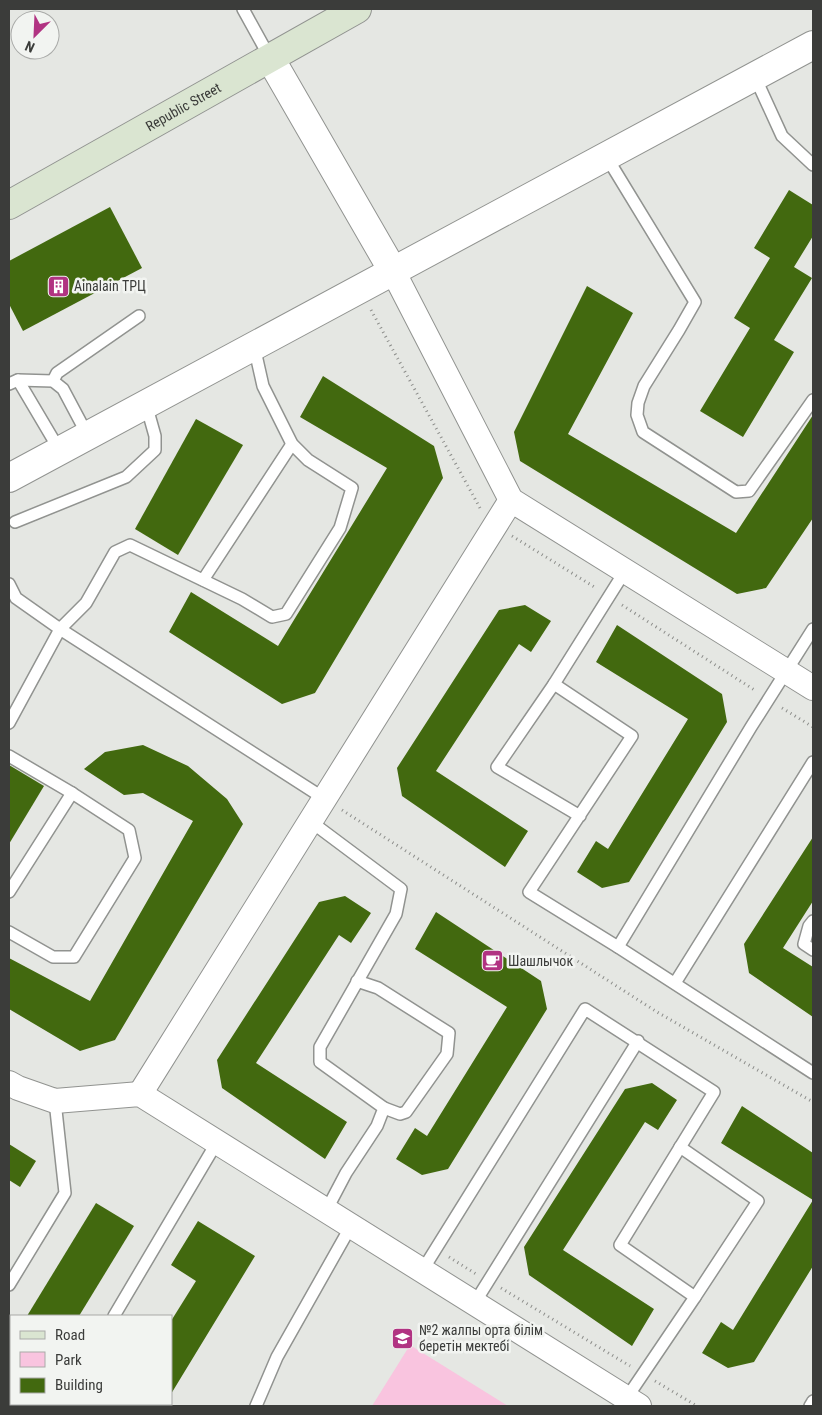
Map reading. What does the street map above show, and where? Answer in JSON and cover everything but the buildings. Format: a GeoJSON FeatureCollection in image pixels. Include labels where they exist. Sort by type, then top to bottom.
{"type":"FeatureCollection","features":[{"type":"Feature","properties":{"kind":"main road","name":"Republic Street"},"geometry":{"type":"LineString","coordinates":[[9,205],[357,9]]}},
{"type":"Feature","properties":{"kind":"street"},"geometry":{"type":"LineString","coordinates":[[9,478],[813,45]]}},
{"type":"Feature","properties":{"kind":"street"},"geometry":{"type":"LineString","coordinates":[[270,58],[393,271],[512,500],[813,688]]}},
{"type":"Feature","properties":{"kind":"street"},"geometry":{"type":"LineString","coordinates":[[140,1094],[512,500]]}},
{"type":"Feature","properties":{"kind":"street"},"geometry":{"type":"LineString","coordinates":[[9,1083],[55,1101],[140,1094],[633,1402]]}},
{"type":"Feature","properties":{"kind":"lane"},"geometry":{"type":"LineString","coordinates":[[243,9],[270,58]]}},
{"type":"Feature","properties":{"kind":"lane"},"geometry":{"type":"LineString","coordinates":[[755,76],[782,136],[813,165]]}},
{"type":"Feature","properties":{"kind":"lane"},"geometry":{"type":"LineString","coordinates":[[606,156],[695,302],[644,386],[638,403],[637,415],[643,432],[736,492],[749,490],[813,400]]}},
{"type":"Feature","properties":{"kind":"lane"},"geometry":{"type":"LineString","coordinates":[[52,381],[57,373],[139,316]]}},
{"type":"Feature","properties":{"kind":"lane"},"geometry":{"type":"LineString","coordinates":[[9,723],[60,630],[86,603],[115,552],[130,545],[242,599],[272,617],[286,614],[340,528],[352,488],[308,460],[292,444],[263,386],[254,346]]}},
{"type":"Feature","properties":{"kind":"lane"},"geometry":{"type":"LineString","coordinates":[[13,382],[52,381],[63,389],[88,436]]}},
{"type":"Feature","properties":{"kind":"lane"},"geometry":{"type":"LineString","coordinates":[[13,382],[60,451]]}},
{"type":"Feature","properties":{"kind":"lane"},"geometry":{"type":"LineString","coordinates":[[15,522],[126,477],[155,450],[155,436],[146,404]]}},
{"type":"Feature","properties":{"kind":"lane"},"geometry":{"type":"LineString","coordinates":[[203,580],[292,444]]}},
{"type":"Feature","properties":{"kind":"lane"},"geometry":{"type":"LineString","coordinates":[[580,816],[497,767],[554,684],[625,571]]}},
{"type":"Feature","properties":{"kind":"lane"},"geometry":{"type":"LineString","coordinates":[[9,584],[16,598],[60,630],[325,799]]}},
{"type":"Feature","properties":{"kind":"lane"},"geometry":{"type":"LineString","coordinates":[[618,947],[813,629]]}},
{"type":"Feature","properties":{"kind":"lane"},"geometry":{"type":"LineString","coordinates":[[554,684],[632,736],[529,892],[675,983],[813,1073]]}},
{"type":"Feature","properties":{"kind":"lane"},"geometry":{"type":"LineString","coordinates":[[9,756],[72,793],[129,830],[135,858],[74,957],[52,957],[9,932]]}},
{"type":"Feature","properties":{"kind":"lane"},"geometry":{"type":"LineString","coordinates":[[675,983],[813,762]]}},
{"type":"Feature","properties":{"kind":"lane"},"geometry":{"type":"LineString","coordinates":[[9,892],[72,793]]}},
{"type":"Feature","properties":{"kind":"lane"},"geometry":{"type":"LineString","coordinates":[[310,821],[401,889],[396,914],[357,981],[320,1047],[320,1062],[384,1108],[400,1114],[406,1112],[447,1054],[448,1033],[378,988],[357,981]]}},
{"type":"Feature","properties":{"kind":"lane"},"geometry":{"type":"LineString","coordinates":[[813,921],[809,926],[804,944],[813,950]]}},
{"type":"Feature","properties":{"kind":"lane"},"geometry":{"type":"LineString","coordinates":[[422,1271],[584,1009],[638,1041],[714,1092],[620,1245],[695,1297]]}},
{"type":"Feature","properties":{"kind":"lane"},"geometry":{"type":"LineString","coordinates":[[474,1304],[638,1041]]}},
{"type":"Feature","properties":{"kind":"lane"},"geometry":{"type":"LineString","coordinates":[[9,1285],[65,1193],[55,1101]]}},
{"type":"Feature","properties":{"kind":"lane"},"geometry":{"type":"LineString","coordinates":[[326,1210],[346,1173],[377,1126],[384,1108]]}},
{"type":"Feature","properties":{"kind":"lane"},"geometry":{"type":"LineString","coordinates":[[115,1315],[217,1142]]}},
{"type":"Feature","properties":{"kind":"lane"},"geometry":{"type":"LineString","coordinates":[[633,1402],[643,1374],[758,1201],[680,1147]]}},
{"type":"Feature","properties":{"kind":"lane"},"geometry":{"type":"LineString","coordinates":[[256,1406],[277,1357],[351,1226]]}},
{"type":"Feature","properties":{"kind":"lane"},"geometry":{"type":"LineString","coordinates":[[810,1406],[813,1401]]}},
{"type":"Feature","properties":{"kind":"path"},"geometry":{"type":"LineString","coordinates":[[325,799],[657,1012],[813,1102]]}},
{"type":"Feature","properties":{"kind":"path"},"geometry":{"type":"LineString","coordinates":[[436,1249],[697,1406]]}},
{"type":"Feature","properties":{"kind":"green space"},"geometry":{"type":"Polygon","coordinates":[[[410,1345],[508,1406],[372,1406],[410,1345]]]}},
{"type":"Feature","properties":{"kind":"place","name":"Ainalain ТРЦ"},"geometry":{"type":"Point","coordinates":[58,286]}},
{"type":"Feature","properties":{"kind":"place","name":"Шашлычок"},"geometry":{"type":"Point","coordinates":[492,961]}},
{"type":"Feature","properties":{"kind":"place","name":"№2 жалпы орта білім беретін мектебі"},"geometry":{"type":"Point","coordinates":[403,1338]}}]}
